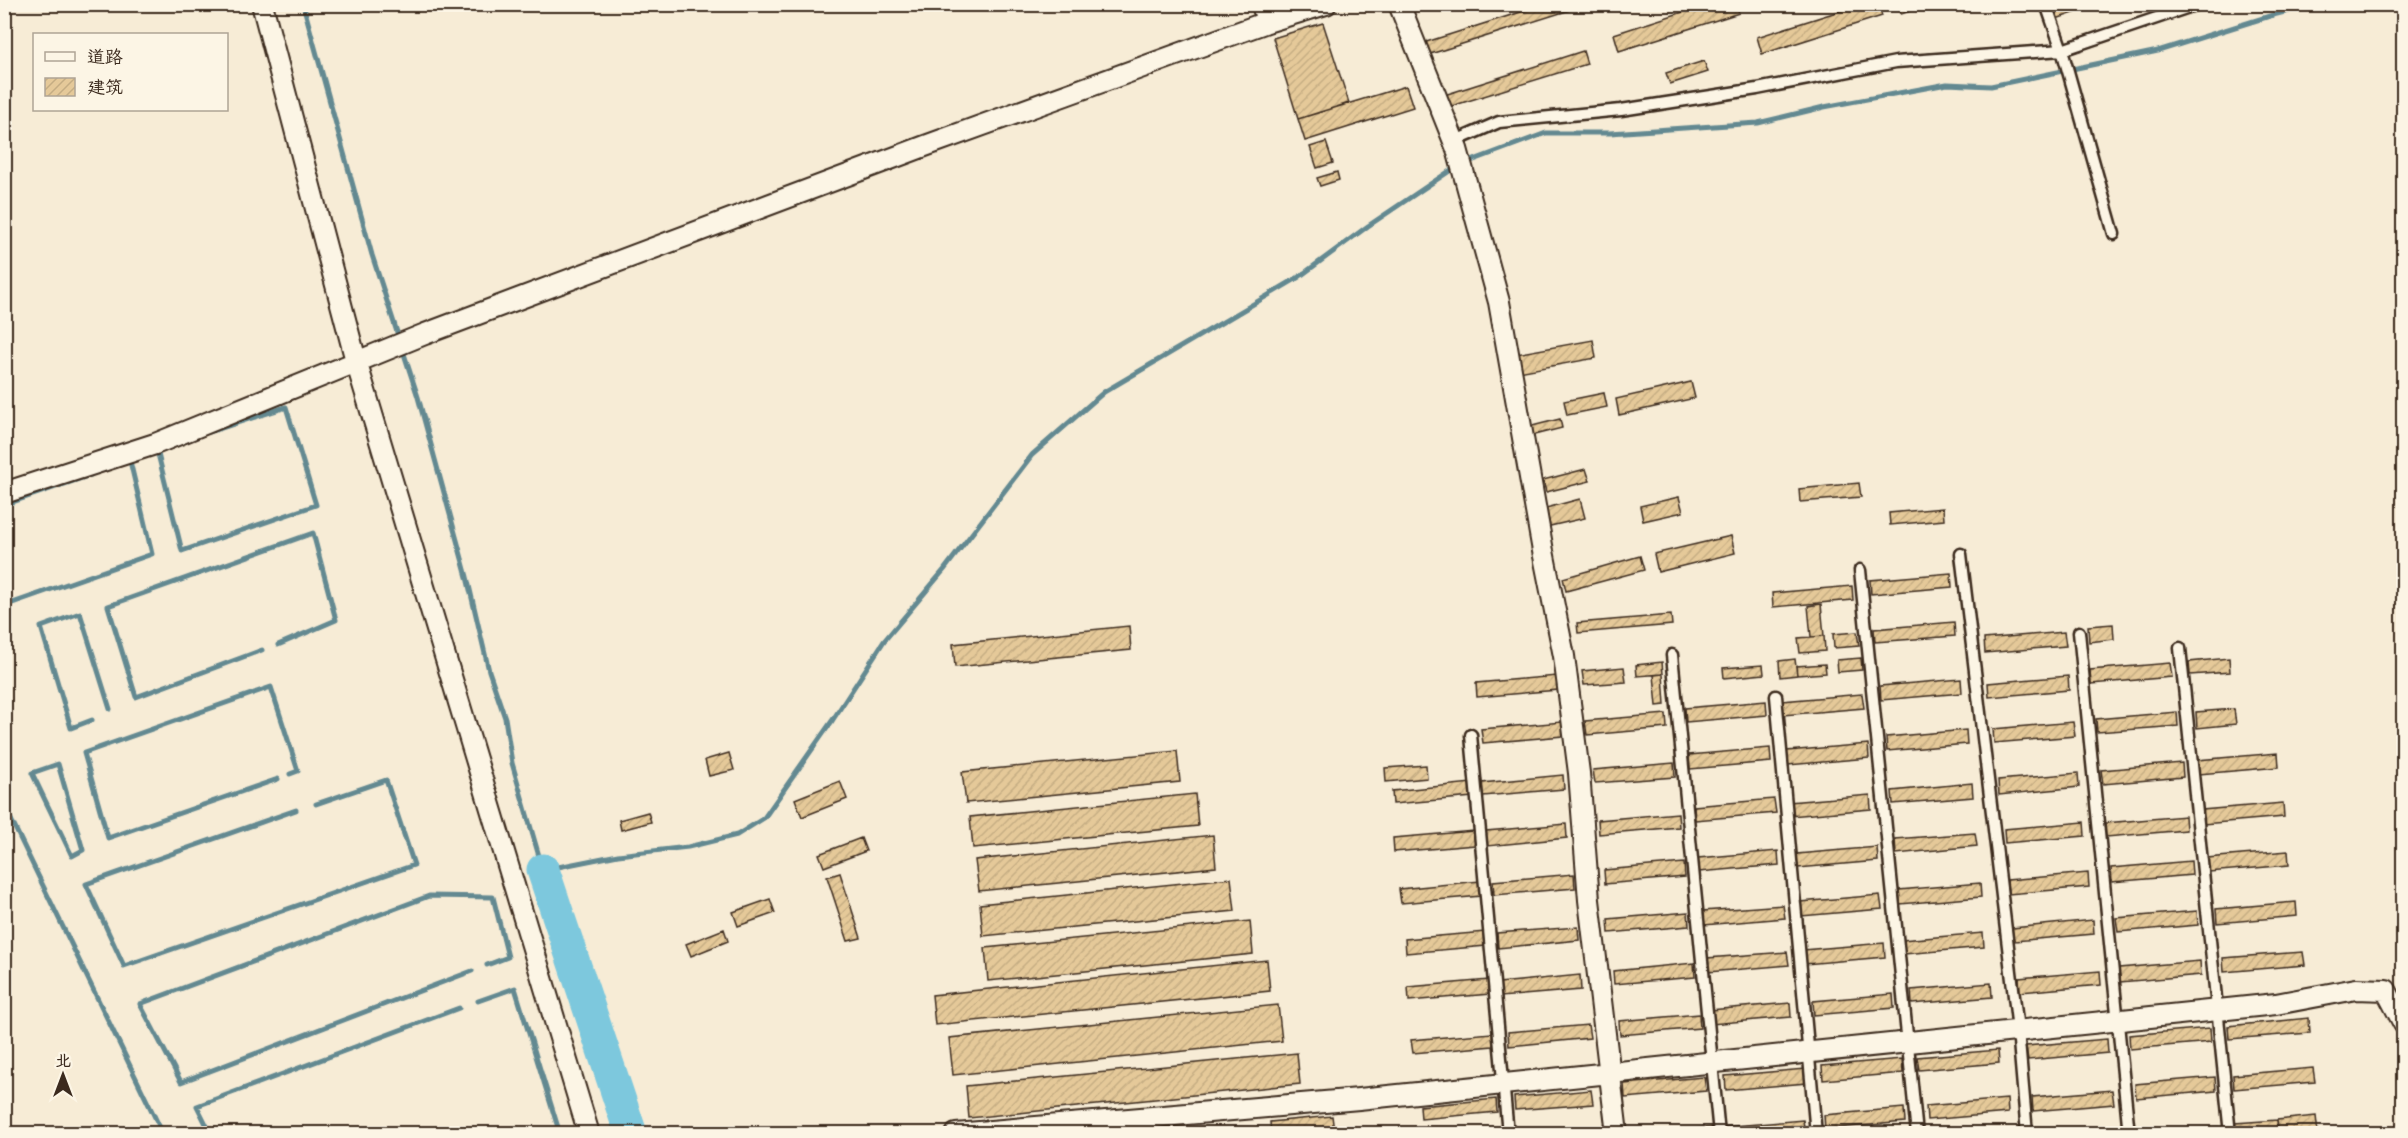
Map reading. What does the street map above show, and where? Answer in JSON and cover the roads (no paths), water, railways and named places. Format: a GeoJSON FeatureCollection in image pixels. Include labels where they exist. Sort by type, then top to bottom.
{"type":"FeatureCollection","features":[{"type":"Feature","properties":{"kind":"street"},"geometry":{"type":"LineString","coordinates":[[261,4],[356,361],[589,1134]]}},
{"type":"Feature","properties":{"kind":"street"},"geometry":{"type":"LineString","coordinates":[[4,493],[155,444],[425,334],[914,150],[1265,13],[1326,4]]}},
{"type":"Feature","properties":{"kind":"street"},"geometry":{"type":"LineString","coordinates":[[1399,4],[1455,145],[1499,302],[1564,656],[1579,773],[1589,900],[1617,1134]]}},
{"type":"Feature","properties":{"kind":"street"},"geometry":{"type":"LineString","coordinates":[[956,1134],[1359,1099],[1807,1053],[2276,1004],[2356,989],[2386,990],[2403,1024]]}},
{"type":"Feature","properties":{"kind":"lane"},"geometry":{"type":"LineString","coordinates":[[2046,4],[2114,234]]}},
{"type":"Feature","properties":{"kind":"lane"},"geometry":{"type":"LineString","coordinates":[[1455,145],[1499,122],[1621,110],[1757,89],[1896,62],[2062,54],[2198,4]]}},
{"type":"Feature","properties":{"kind":"lane"},"geometry":{"type":"LineString","coordinates":[[1961,554],[2018,1030],[2027,1134]]}},
{"type":"Feature","properties":{"kind":"lane"},"geometry":{"type":"LineString","coordinates":[[1860,570],[1917,1134]]}},
{"type":"Feature","properties":{"kind":"lane"},"geometry":{"type":"LineString","coordinates":[[2079,632],[2129,1134]]}},
{"type":"Feature","properties":{"kind":"lane"},"geometry":{"type":"LineString","coordinates":[[2180,648],[2230,1134]]}},
{"type":"Feature","properties":{"kind":"lane"},"geometry":{"type":"LineString","coordinates":[[1672,655],[1719,1134]]}},
{"type":"Feature","properties":{"kind":"lane"},"geometry":{"type":"LineString","coordinates":[[1776,696],[1816,1134]]}},
{"type":"Feature","properties":{"kind":"lane"},"geometry":{"type":"LineString","coordinates":[[1471,735],[1508,1134]]}},
{"type":"Feature","properties":{"kind":"waterway"},"geometry":{"type":"LineString","coordinates":[[303,4],[372,255],[418,397],[467,577],[489,671],[505,718],[512,763],[543,870],[618,855],[688,847],[737,835],[764,818],[832,721],[884,641],[944,570],[1032,455],[1104,392],[1299,277],[1368,226],[1457,166]]}},
{"type":"Feature","properties":{"kind":"waterway"},"geometry":{"type":"LineString","coordinates":[[1466,163],[1546,133],[1610,133],[1758,123],[1824,107],[1947,84],[1991,86],[2158,51],[2316,4]]}},
{"type":"Feature","properties":{"kind":"waterway"},"geometry":{"type":"LineString","coordinates":[[157,450],[182,551],[316,505],[286,407],[209,432]]}},
{"type":"Feature","properties":{"kind":"waterway"},"geometry":{"type":"LineString","coordinates":[[4,606],[152,554],[130,461],[125,463]]}},
{"type":"Feature","properties":{"kind":"waterway"},"geometry":{"type":"LineString","coordinates":[[4,505],[91,475]]}},
{"type":"Feature","properties":{"kind":"waterway"},"geometry":{"type":"LineString","coordinates":[[262,650],[136,697],[108,606],[313,533],[336,620],[278,645]]}},
{"type":"Feature","properties":{"kind":"waterway"},"geometry":{"type":"LineString","coordinates":[[92,720],[71,728],[41,627],[80,613],[110,709]]}},
{"type":"Feature","properties":{"kind":"waterway"},"geometry":{"type":"LineString","coordinates":[[278,779],[108,838],[84,753],[271,687],[298,771],[290,774]]}},
{"type":"Feature","properties":{"kind":"waterway"},"geometry":{"type":"LineString","coordinates":[[58,764],[83,850],[72,856],[32,773],[58,764]]}},
{"type":"Feature","properties":{"kind":"waterway"},"geometry":{"type":"LineString","coordinates":[[296,810],[86,884],[124,966],[414,865],[386,780],[316,804]]}},
{"type":"Feature","properties":{"kind":"waterway"},"geometry":{"type":"LineString","coordinates":[[4,805],[163,1134]]}},
{"type":"Feature","properties":{"kind":"waterway"},"geometry":{"type":"LineString","coordinates":[[543,870],[631,1134]]}},
{"type":"Feature","properties":{"kind":"waterway"},"geometry":{"type":"LineString","coordinates":[[472,971],[181,1082],[140,1004],[429,896],[493,897],[508,957],[487,965]]}},
{"type":"Feature","properties":{"kind":"waterway"},"geometry":{"type":"LineString","coordinates":[[478,1001],[515,988],[560,1134]]}},
{"type":"Feature","properties":{"kind":"waterway"},"geometry":{"type":"LineString","coordinates":[[211,1134],[197,1106],[459,1008]]}}]}
